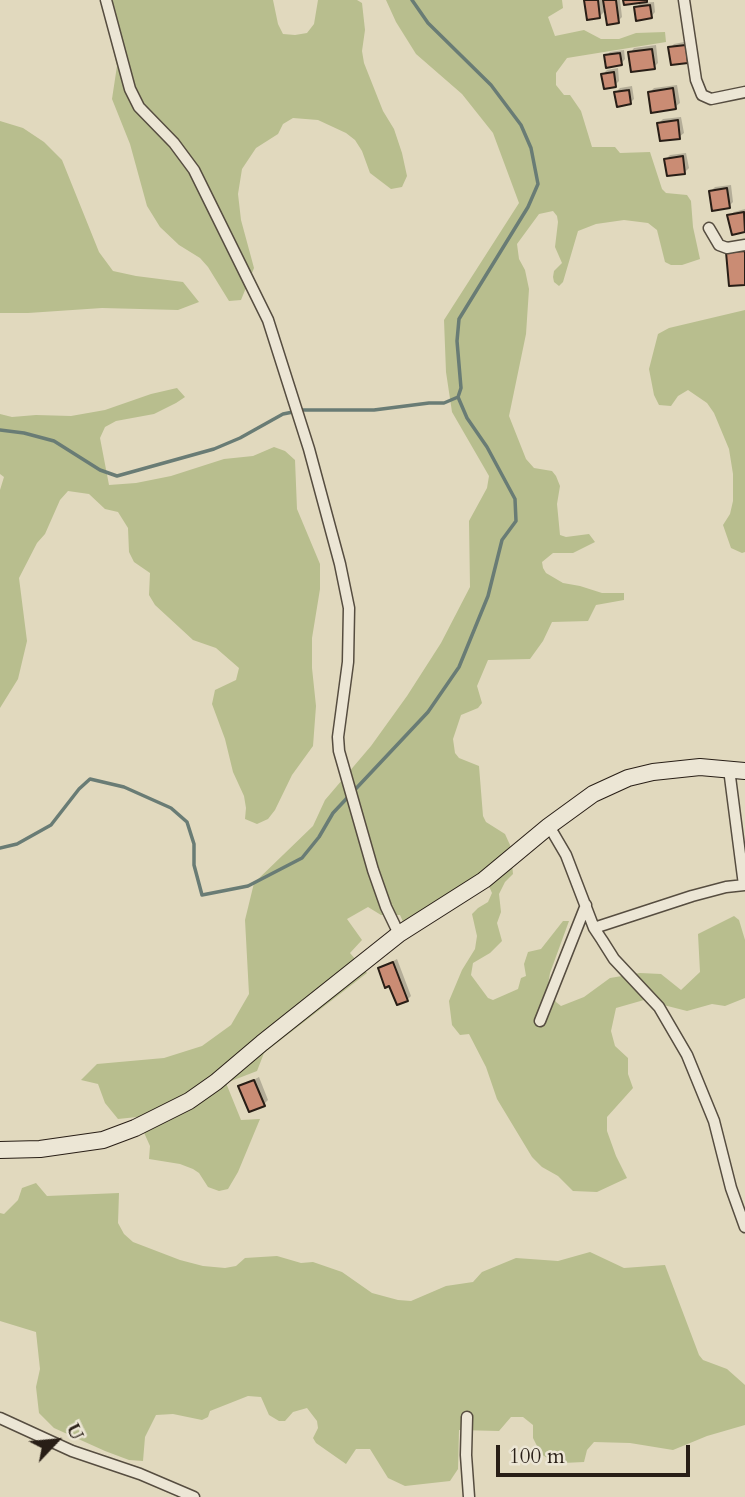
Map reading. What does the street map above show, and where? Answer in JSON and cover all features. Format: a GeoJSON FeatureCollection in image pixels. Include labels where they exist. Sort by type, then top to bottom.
{"type":"FeatureCollection","features":[{"type":"Feature","properties":{"kind":"main road"},"geometry":{"type":"LineString","coordinates":[[0,1150],[40,1149],[103,1140],[127,1132],[189,1101],[399,934],[484,880],[549,826],[593,794],[628,778],[653,772],[701,766],[737,770]]}},
{"type":"Feature","properties":{"kind":"street"},"geometry":{"type":"LineString","coordinates":[[106,0],[130,89],[139,107],[174,143],[194,170],[268,320],[309,449],[349,608],[346,687],[340,717],[339,751],[373,870],[399,934]]}},
{"type":"Feature","properties":{"kind":"street"},"geometry":{"type":"LineString","coordinates":[[684,0],[696,80],[702,95],[711,99],[745,92]]}},
{"type":"Feature","properties":{"kind":"street"},"geometry":{"type":"LineString","coordinates":[[709,228],[719,245],[727,248],[745,245]]}},
{"type":"Feature","properties":{"kind":"street"},"geometry":{"type":"LineString","coordinates":[[594,928],[692,896],[744,885],[737,770]]}},
{"type":"Feature","properties":{"kind":"street"},"geometry":{"type":"LineString","coordinates":[[549,826],[566,855],[594,928],[614,959],[659,1007],[687,1055],[714,1121],[731,1188],[745,1227]]}},
{"type":"Feature","properties":{"kind":"street"},"geometry":{"type":"LineString","coordinates":[[540,1021],[586,905]]}},
{"type":"Feature","properties":{"kind":"street"},"geometry":{"type":"LineString","coordinates":[[467,1417],[469,1497]]}},
{"type":"Feature","properties":{"kind":"street"},"geometry":{"type":"LineString","coordinates":[[0,1418],[72,1451],[140,1474],[194,1497]]}},
{"type":"Feature","properties":{"kind":"green space"},"geometry":{"type":"Polygon","coordinates":[[[113,0],[273,0],[283,34],[295,35],[307,33],[314,24],[318,0],[357,0],[362,3],[364,63],[402,153],[407,176],[402,187],[391,189],[370,173],[362,151],[346,133],[318,120],[293,118],[283,124],[278,134],[256,148],[242,169],[238,194],[241,220],[254,268],[241,300],[229,301],[208,267],[160,227],[147,206],[130,144],[112,99],[117,66],[108,28],[113,0]]]}},
{"type":"Feature","properties":{"kind":"green space"},"geometry":{"type":"Polygon","coordinates":[[[386,0],[562,0],[563,8],[548,17],[555,36],[584,30],[601,39],[619,39],[636,33],[665,32],[666,42],[567,58],[556,73],[556,85],[564,95],[570,95],[581,111],[592,147],[615,147],[620,153],[650,152],[662,189],[666,193],[687,195],[691,201],[700,259],[682,265],[665,262],[657,230],[648,223],[624,220],[596,224],[578,231],[563,282],[559,286],[553,277],[554,271],[562,263],[555,247],[558,222],[553,211],[539,214],[517,244],[529,289],[526,334],[509,416],[526,459],[534,468],[552,471],[556,476],[560,486],[557,504],[560,535],[566,537],[589,534],[595,542],[573,553],[553,553],[542,562],[543,568],[546,573],[563,583],[602,593],[624,593],[624,600],[596,605],[588,621],[552,622],[530,659],[488,660],[477,686],[482,703],[478,708],[461,715],[453,739],[455,753],[459,758],[479,766],[483,816],[486,822],[505,834],[510,845],[513,874],[499,894],[501,912],[497,923],[502,941],[490,953],[473,963],[471,975],[488,998],[493,1000],[518,989],[521,978],[526,976],[524,964],[528,952],[541,949],[563,921],[569,921],[548,985],[556,1002],[561,1006],[584,997],[610,978],[640,973],[661,974],[681,990],[700,972],[698,934],[734,916],[739,920],[745,940],[745,998],[725,1006],[712,1004],[687,1011],[644,1000],[616,1008],[611,1031],[615,1046],[628,1058],[628,1074],[633,1088],[607,1117],[607,1131],[627,1178],[597,1192],[573,1191],[532,1157],[497,1099],[486,1067],[469,1034],[460,1035],[452,1025],[449,1001],[462,970],[475,949],[477,936],[472,914],[488,902],[492,893],[488,884],[409,935],[400,915],[381,915],[368,907],[347,919],[362,940],[350,953],[367,973],[264,1053],[257,1071],[226,1083],[241,1120],[260,1119],[228,1189],[219,1191],[208,1187],[199,1173],[180,1164],[149,1159],[150,1146],[137,1117],[118,1119],[105,1103],[98,1084],[81,1080],[97,1064],[164,1058],[202,1046],[231,1025],[249,994],[245,920],[254,883],[313,826],[325,800],[371,746],[407,696],[441,643],[470,587],[469,521],[487,488],[489,476],[452,412],[446,372],[444,320],[519,203],[493,133],[462,94],[416,54],[386,0]]]}},
{"type":"Feature","properties":{"kind":"green space"},"geometry":{"type":"Polygon","coordinates":[[[0,121],[23,128],[44,142],[62,160],[99,252],[113,271],[183,282],[199,302],[178,310],[102,308],[0,313],[0,121]]]}},
{"type":"Feature","properties":{"kind":"green space"},"geometry":{"type":"Polygon","coordinates":[[[745,310],[745,552],[742,553],[731,548],[723,525],[730,514],[733,501],[733,474],[729,449],[714,413],[707,403],[688,390],[678,396],[671,406],[659,405],[654,395],[649,369],[658,334],[669,328],[745,310]]]}},
{"type":"Feature","properties":{"kind":"green space"},"geometry":{"type":"Polygon","coordinates":[[[177,388],[185,397],[176,403],[154,414],[116,421],[105,427],[100,438],[109,485],[171,476],[224,459],[253,456],[274,447],[285,451],[295,460],[297,509],[320,564],[320,589],[312,638],[316,706],[313,746],[292,775],[275,810],[268,819],[257,824],[245,819],[244,796],[233,772],[212,704],[215,690],[236,680],[239,668],[216,648],[193,640],[155,605],[149,595],[150,573],[134,562],[129,552],[128,528],[118,512],[105,509],[89,494],[68,491],[60,500],[45,534],[37,543],[19,578],[27,641],[18,679],[0,708],[0,490],[4,477],[0,474],[0,414],[12,417],[71,416],[105,410],[177,388]]]}},
{"type":"Feature","properties":{"kind":"green space"},"geometry":{"type":"Polygon","coordinates":[[[36,1183],[47,1196],[119,1193],[118,1223],[124,1234],[133,1242],[180,1260],[225,1268],[236,1266],[245,1258],[277,1256],[301,1263],[313,1262],[342,1272],[372,1293],[398,1300],[411,1301],[446,1286],[473,1282],[482,1272],[516,1258],[558,1261],[590,1252],[624,1268],[665,1265],[699,1355],[703,1360],[727,1369],[745,1385],[745,1425],[673,1450],[630,1443],[594,1442],[587,1450],[584,1462],[563,1463],[552,1461],[541,1454],[533,1438],[533,1425],[523,1417],[511,1417],[499,1431],[459,1430],[458,1469],[450,1481],[405,1486],[388,1478],[370,1449],[356,1449],[346,1464],[316,1443],[313,1438],[318,1428],[317,1421],[307,1408],[293,1412],[285,1421],[279,1421],[269,1415],[261,1397],[248,1396],[210,1411],[208,1417],[202,1420],[173,1414],[156,1415],[145,1437],[143,1461],[129,1460],[54,1428],[39,1413],[36,1387],[40,1369],[36,1332],[0,1321],[0,1213],[4,1214],[18,1200],[22,1188],[36,1183]]]}},
{"type":"Feature","properties":{"kind":"building"},"geometry":{"type":"Polygon","coordinates":[[[584,0],[598,0],[600,18],[587,20],[584,0]]]}},
{"type":"Feature","properties":{"kind":"building"},"geometry":{"type":"Polygon","coordinates":[[[603,0],[616,0],[619,23],[607,25],[603,0]]]}},
{"type":"Feature","properties":{"kind":"building"},"geometry":{"type":"Polygon","coordinates":[[[623,0],[647,0],[647,2],[624,5],[623,0]]]}},
{"type":"Feature","properties":{"kind":"building"},"geometry":{"type":"Polygon","coordinates":[[[650,5],[652,18],[636,21],[634,7],[650,5]]]}},
{"type":"Feature","properties":{"kind":"building"},"geometry":{"type":"Polygon","coordinates":[[[686,45],[688,63],[671,65],[668,47],[686,45]]]}},
{"type":"Feature","properties":{"kind":"building"},"geometry":{"type":"Polygon","coordinates":[[[652,49],[655,69],[631,72],[628,52],[652,49]]]}},
{"type":"Feature","properties":{"kind":"building"},"geometry":{"type":"Polygon","coordinates":[[[620,53],[622,65],[606,68],[604,55],[620,53]]]}},
{"type":"Feature","properties":{"kind":"building"},"geometry":{"type":"Polygon","coordinates":[[[614,72],[616,87],[604,89],[601,74],[614,72]]]}},
{"type":"Feature","properties":{"kind":"building"},"geometry":{"type":"Polygon","coordinates":[[[673,88],[676,109],[651,113],[648,92],[673,88]]]}},
{"type":"Feature","properties":{"kind":"building"},"geometry":{"type":"Polygon","coordinates":[[[629,90],[631,104],[617,107],[614,92],[629,90]]]}},
{"type":"Feature","properties":{"kind":"building"},"geometry":{"type":"Polygon","coordinates":[[[678,120],[680,139],[660,141],[657,123],[678,120]]]}},
{"type":"Feature","properties":{"kind":"building"},"geometry":{"type":"Polygon","coordinates":[[[683,156],[685,174],[667,176],[664,159],[683,156]]]}},
{"type":"Feature","properties":{"kind":"building"},"geometry":{"type":"Polygon","coordinates":[[[727,188],[730,208],[712,211],[709,191],[727,188]]]}},
{"type":"Feature","properties":{"kind":"building"},"geometry":{"type":"Polygon","coordinates":[[[744,212],[745,232],[732,235],[727,215],[744,212]]]}},
{"type":"Feature","properties":{"kind":"building"},"geometry":{"type":"Polygon","coordinates":[[[745,251],[745,285],[729,286],[726,252],[745,251]]]}},
{"type":"Feature","properties":{"kind":"building"},"geometry":{"type":"Polygon","coordinates":[[[393,962],[408,1001],[397,1005],[389,986],[385,988],[378,968],[393,962]]]}},
{"type":"Feature","properties":{"kind":"building"},"geometry":{"type":"Polygon","coordinates":[[[254,1080],[265,1106],[249,1112],[238,1086],[254,1080]]]}},
{"type":"Feature","properties":{"kind":"waterway"},"geometry":{"type":"LineString","coordinates":[[0,848],[17,844],[51,825],[90,779],[124,787],[171,808],[187,822],[194,844],[194,865],[202,895],[248,886],[302,858],[333,813],[428,712],[459,667],[488,596],[502,540],[516,521],[515,499],[487,447],[467,418],[458,397],[461,388],[457,341],[459,319],[528,207],[538,184],[531,148],[521,125],[491,85],[428,23],[412,0]]}},
{"type":"Feature","properties":{"kind":"waterway"},"geometry":{"type":"LineString","coordinates":[[301,410],[374,410],[444,403],[458,397]]}},
{"type":"Feature","properties":{"kind":"waterway"},"geometry":{"type":"LineString","coordinates":[[0,430],[54,441],[100,470],[117,476],[214,449],[283,414],[293,412]]}}]}
